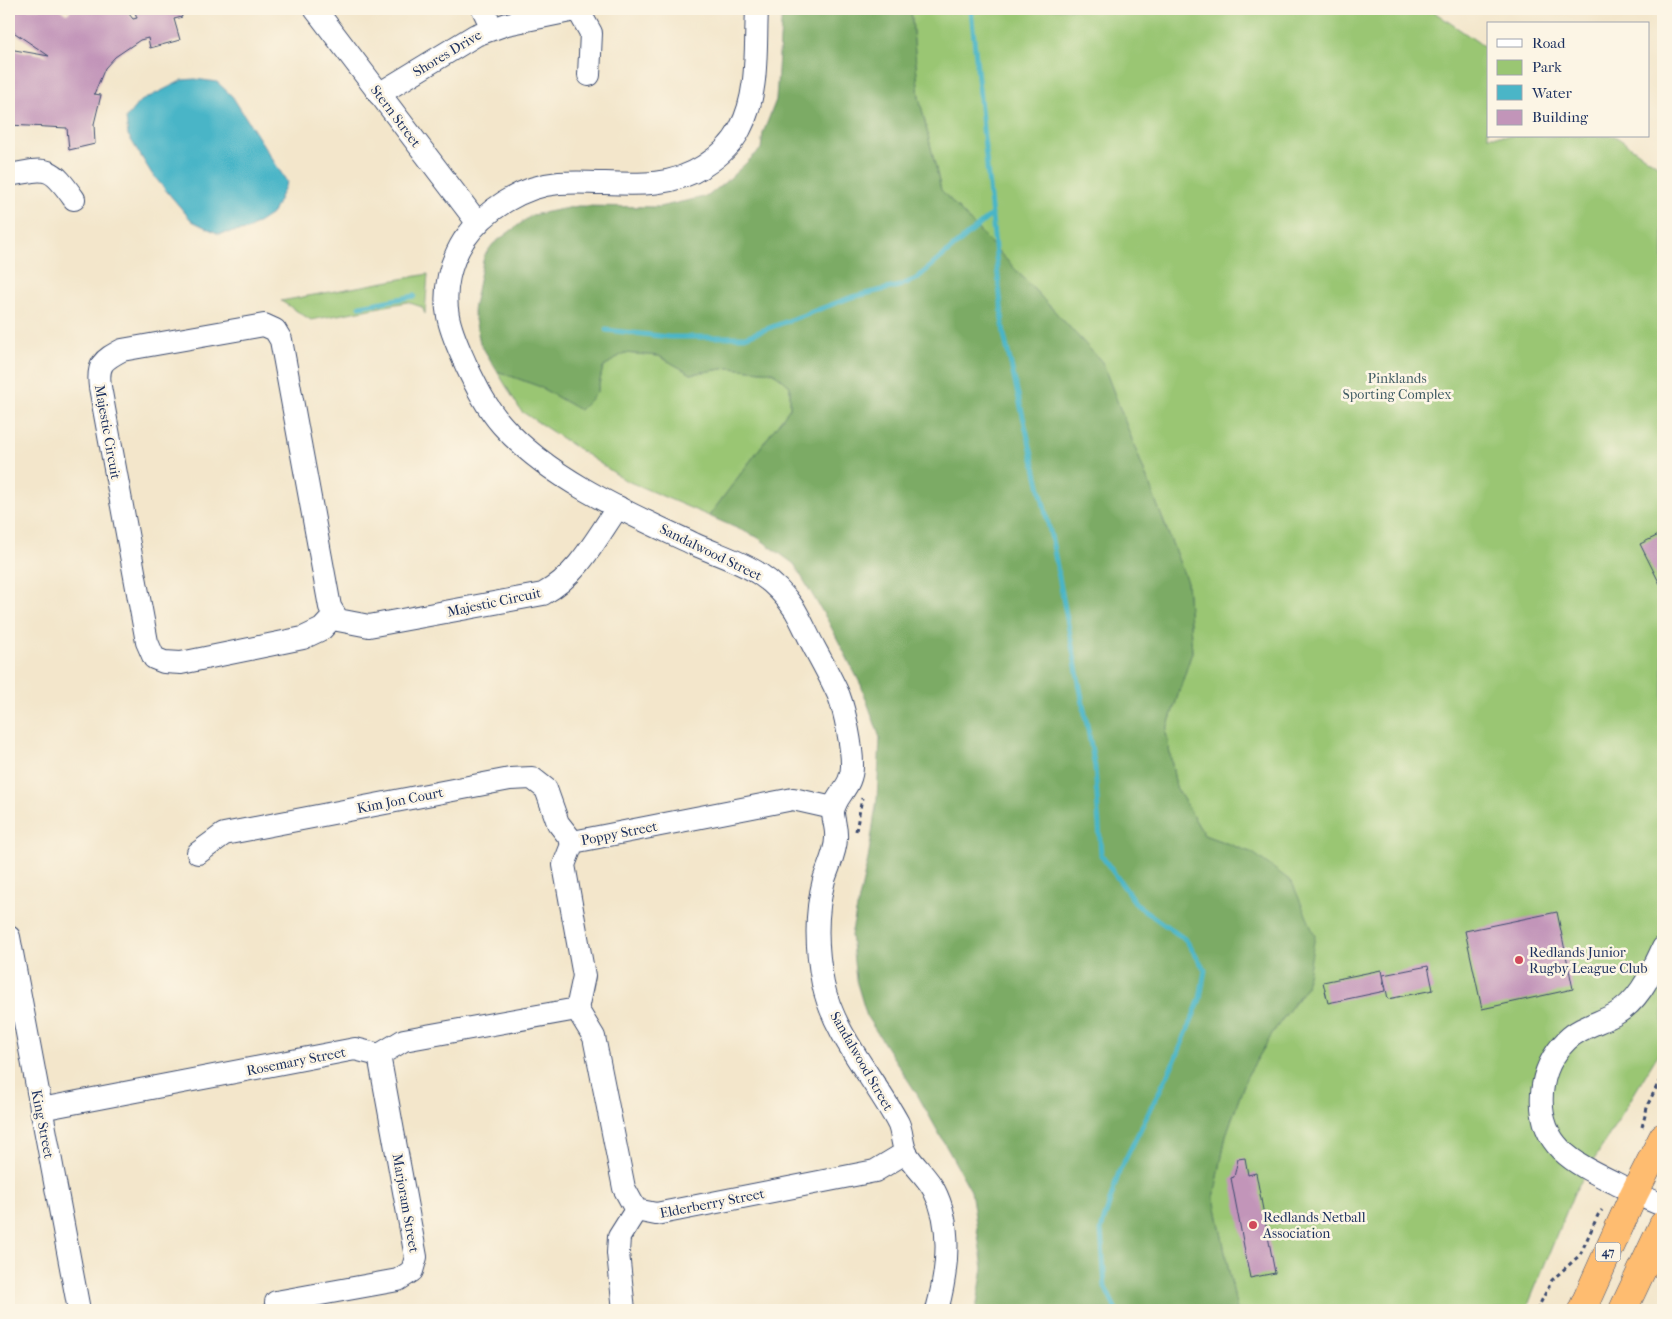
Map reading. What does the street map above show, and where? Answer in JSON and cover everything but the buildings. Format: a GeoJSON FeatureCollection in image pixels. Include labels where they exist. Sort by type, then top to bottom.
{"type":"FeatureCollection","features":[{"type":"Feature","properties":{"kind":"highway","name":"47"},"geometry":{"type":"LineString","coordinates":[[1582,1310],[1634,1194],[1663,1136]]}},
{"type":"Feature","properties":{"kind":"highway"},"geometry":{"type":"LineString","coordinates":[[1623,1310],[1655,1256],[1663,1225]]}},
{"type":"Feature","properties":{"kind":"street","name":"Stern Street"},"geometry":{"type":"LineString","coordinates":[[315,9],[477,222]]}},
{"type":"Feature","properties":{"kind":"street","name":"Sandalwood Street"},"geometry":{"type":"LineString","coordinates":[[757,9],[751,104],[739,132],[719,156],[694,173],[669,182],[647,184],[557,183],[540,186],[498,205],[477,222],[460,246],[448,277],[446,303],[448,321],[465,362],[490,410],[508,431],[556,472],[618,507],[763,574],[794,609],[840,698],[852,763],[850,782],[833,808],[837,841],[819,903],[817,934],[824,990],[837,1022],[901,1128],[905,1153]]}},
{"type":"Feature","properties":{"kind":"street","name":"Shores Drive"},"geometry":{"type":"LineString","coordinates":[[379,94],[476,35],[487,18],[579,10],[591,32],[589,75]]}},
{"type":"Feature","properties":{"kind":"street"},"geometry":{"type":"LineString","coordinates":[[9,175],[41,170],[50,171],[60,180],[74,199]]}},
{"type":"Feature","properties":{"kind":"street","name":"Majestic Circuit"},"geometry":{"type":"LineString","coordinates":[[335,615],[322,629],[303,638],[181,662],[164,662],[154,658],[147,642],[100,387],[98,372],[105,359],[122,350],[264,326],[275,330],[281,340],[330,607],[335,615],[338,620],[369,626],[543,594],[560,585],[578,567],[618,507]]}},
{"type":"Feature","properties":{"kind":"street","name":"Kim Jon Court"},"geometry":{"type":"LineString","coordinates":[[198,853],[224,834],[510,779],[532,778],[546,789],[558,823],[573,842]]}},
{"type":"Feature","properties":{"kind":"street","name":"Poppy Street"},"geometry":{"type":"LineString","coordinates":[[577,1008],[584,976],[564,865],[573,842],[793,799],[833,808]]}},
{"type":"Feature","properties":{"kind":"street","name":"King Street"},"geometry":{"type":"LineString","coordinates":[[9,936],[79,1310]]}},
{"type":"Feature","properties":{"kind":"street"},"geometry":{"type":"LineString","coordinates":[[1663,948],[1647,982],[1626,1006],[1569,1038],[1557,1051],[1547,1066],[1541,1107],[1546,1126],[1557,1146],[1579,1166],[1634,1194],[1663,1206]]}},
{"type":"Feature","properties":{"kind":"street"},"geometry":{"type":"LineString","coordinates":[[379,1055],[404,1040],[577,1008],[594,1037],[624,1188],[636,1210],[619,1237],[618,1253],[624,1310]]}},
{"type":"Feature","properties":{"kind":"street","name":"Rosemary Street"},"geometry":{"type":"LineString","coordinates":[[41,1110],[355,1049],[379,1055]]}},
{"type":"Feature","properties":{"kind":"street","name":"Marjoram Street"},"geometry":{"type":"LineString","coordinates":[[276,1302],[398,1280],[412,1270],[416,1257],[379,1055]]}},
{"type":"Feature","properties":{"kind":"street"},"geometry":{"type":"LineString","coordinates":[[905,1153],[922,1171],[936,1193],[942,1210],[946,1241],[944,1284],[937,1310]]}},
{"type":"Feature","properties":{"kind":"street","name":"Elderberry Street"},"geometry":{"type":"LineString","coordinates":[[636,1210],[656,1214],[875,1171],[905,1153]]}},
{"type":"Feature","properties":{"kind":"path"},"geometry":{"type":"LineString","coordinates":[[856,834],[862,797]]}},
{"type":"Feature","properties":{"kind":"green space"},"geometry":{"type":"Polygon","coordinates":[[[782,9],[911,9],[919,97],[941,190],[1102,362],[1187,582],[1192,652],[1166,732],[1176,787],[1204,835],[1253,853],[1292,882],[1315,936],[1306,987],[1276,1028],[1247,1076],[1226,1135],[1214,1198],[1237,1310],[976,1310],[983,1268],[971,1191],[917,1094],[867,1017],[856,980],[851,935],[868,859],[877,799],[880,738],[861,685],[828,621],[794,564],[757,537],[709,516],[790,408],[790,386],[773,372],[729,368],[691,374],[659,356],[624,353],[603,367],[597,393],[580,410],[538,386],[497,371],[480,343],[473,310],[484,256],[493,244],[532,215],[578,206],[659,207],[708,196],[761,149],[763,133],[776,100],[782,9]]]}},
{"type":"Feature","properties":{"kind":"green space","name":"Pinklands Sporting Complex"},"geometry":{"type":"Polygon","coordinates":[[[911,9],[1430,9],[1487,48],[1487,138],[1618,138],[1663,169],[1663,1046],[1574,1193],[1526,1310],[1237,1310],[1214,1198],[1226,1135],[1247,1076],[1276,1028],[1306,987],[1253,853],[1204,835],[1176,787],[1166,732],[1192,652],[1187,582],[1102,362],[941,190],[919,97],[911,9]]]}},
{"type":"Feature","properties":{"kind":"green space"},"geometry":{"type":"Polygon","coordinates":[[[428,274],[425,314],[422,307],[407,302],[311,320],[281,301],[428,274]]]}},
{"type":"Feature","properties":{"kind":"green space"},"geometry":{"type":"Polygon","coordinates":[[[624,353],[659,356],[691,374],[729,368],[773,372],[790,386],[790,408],[709,516],[625,480],[521,411],[497,371],[538,386],[580,410],[597,393],[603,367],[624,353]]]}},
{"type":"Feature","properties":{"kind":"water"},"geometry":{"type":"Polygon","coordinates":[[[195,79],[217,82],[232,96],[287,182],[273,213],[247,230],[219,234],[192,221],[152,174],[128,135],[126,118],[139,102],[183,80],[195,79]]]}},
{"type":"Feature","properties":{"kind":"waterway"},"geometry":{"type":"LineString","coordinates":[[971,9],[1004,335],[1052,540],[1095,767],[1101,855],[1137,905],[1186,940],[1205,970],[1200,999],[1176,1058],[1119,1172],[1101,1230],[1105,1287],[1116,1310]]}},
{"type":"Feature","properties":{"kind":"waterway"},"geometry":{"type":"LineString","coordinates":[[606,330],[669,337],[745,337],[852,297],[899,286],[916,279],[992,214]]}},
{"type":"Feature","properties":{"kind":"waterway"},"geometry":{"type":"LineString","coordinates":[[360,306],[414,296]]}},
{"type":"Feature","properties":{"kind":"place","name":"Redlands Junior Rugby League Club"},"geometry":{"type":"Point","coordinates":[1519,960]}},
{"type":"Feature","properties":{"kind":"place","name":"Redlands Netball Association"},"geometry":{"type":"Point","coordinates":[1253,1225]}}]}
